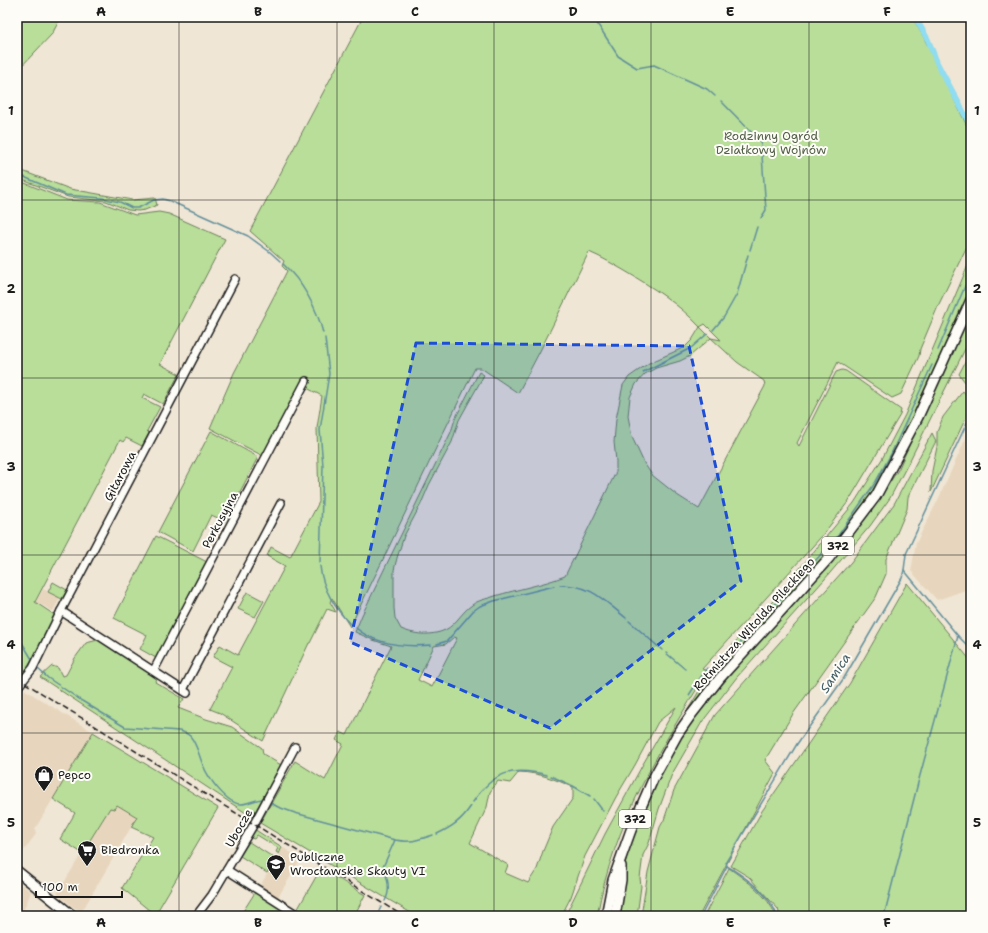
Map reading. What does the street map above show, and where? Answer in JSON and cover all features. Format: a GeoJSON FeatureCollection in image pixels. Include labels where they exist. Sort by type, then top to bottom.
{"type":"FeatureCollection","features":[{"type":"Feature","properties":{"kind":"main road","name":"Rotmistrza Witolda Pileckiego"},"geometry":{"type":"LineString","coordinates":[[606,916],[613,880],[631,830],[654,777],[677,735],[720,678],[829,558],[876,496],[918,417],[971,300]]}},
{"type":"Feature","properties":{"kind":"main road","name":"Rotmistrza Witolda Pileckiego"},"geometry":{"type":"LineString","coordinates":[[615,916],[621,880],[620,862]]}},
{"type":"Feature","properties":{"kind":"main road"},"geometry":{"type":"LineString","coordinates":[[17,871],[73,916]]}},
{"type":"Feature","properties":{"kind":"street","name":"Gitarowa"},"geometry":{"type":"LineString","coordinates":[[17,688],[33,668],[61,611],[235,279]]}},
{"type":"Feature","properties":{"kind":"street","name":"Perkusyjna"},"geometry":{"type":"LineString","coordinates":[[154,670],[306,381]]}},
{"type":"Feature","properties":{"kind":"street"},"geometry":{"type":"LineString","coordinates":[[61,611],[185,691],[281,503]]}},
{"type":"Feature","properties":{"kind":"street","name":"Ubocze"},"geometry":{"type":"LineString","coordinates":[[196,916],[203,908],[257,820],[295,747]]}},
{"type":"Feature","properties":{"kind":"street"},"geometry":{"type":"LineString","coordinates":[[227,870],[299,916]]}},
{"type":"Feature","properties":{"kind":"highlighted area"},"geometry":{"type":"Polygon","coordinates":[[[416,343],[689,346],[741,581],[550,728],[350,642],[416,343]]]}},
{"type":"Feature","properties":{"kind":"shaded area"},"geometry":{"type":"Polygon","coordinates":[[[971,427],[971,588],[937,600],[911,571],[916,543],[937,502],[971,427]]]}},
{"type":"Feature","properties":{"kind":"shaded area"},"geometry":{"type":"Polygon","coordinates":[[[43,589],[60,598],[53,611],[36,602],[43,589]]]}},
{"type":"Feature","properties":{"kind":"shaded area"},"geometry":{"type":"Polygon","coordinates":[[[22,688],[93,732],[35,829],[36,834],[17,860],[17,697],[22,688]]]}},
{"type":"Feature","properties":{"kind":"shaded area"},"geometry":{"type":"Polygon","coordinates":[[[117,805],[137,817],[81,913],[57,894],[110,808],[117,805]]]}},
{"type":"Feature","properties":{"kind":"shaded area","name":"Publiczne Wrocławskie Skauty VI"},"geometry":{"type":"Polygon","coordinates":[[[282,847],[301,859],[277,899],[259,888],[282,847]]]}},
{"type":"Feature","properties":{"kind":"shaded area"},"geometry":{"type":"Polygon","coordinates":[[[17,881],[31,892],[21,916],[17,916],[17,881]]]}},
{"type":"Feature","properties":{"kind":"green space"},"geometry":{"type":"Polygon","coordinates":[[[17,17],[61,17],[52,34],[17,71],[17,17]]]}},
{"type":"Feature","properties":{"kind":"green space","name":"Rodzinny Ogród Działkowy Wojnów"},"geometry":{"type":"Polygon","coordinates":[[[363,17],[912,17],[923,36],[971,134],[971,238],[939,304],[920,349],[919,356],[901,394],[892,398],[838,362],[797,443],[799,446],[836,372],[842,370],[846,371],[901,410],[900,415],[848,502],[821,537],[702,669],[708,671],[672,730],[640,788],[627,818],[605,882],[597,916],[565,916],[605,834],[676,707],[658,722],[616,797],[585,856],[571,897],[561,916],[416,916],[260,823],[295,761],[325,780],[343,744],[336,740],[340,732],[347,735],[391,646],[355,632],[451,432],[455,419],[479,372],[484,375],[459,420],[452,442],[404,536],[397,558],[394,570],[395,618],[401,629],[410,632],[425,634],[440,632],[454,624],[474,603],[565,576],[616,472],[614,442],[616,419],[623,385],[629,377],[649,363],[685,347],[692,340],[700,327],[674,303],[655,290],[616,266],[589,252],[518,393],[481,368],[475,368],[350,627],[332,598],[330,602],[336,612],[327,609],[309,643],[263,741],[220,713],[210,709],[232,667],[213,657],[220,645],[238,655],[285,566],[267,556],[271,547],[290,557],[319,502],[317,428],[322,396],[305,387],[263,456],[210,428],[234,373],[287,271],[282,266],[284,261],[250,231],[363,17]],[[705,324],[700,327],[711,338],[721,340],[705,324]],[[711,338],[690,356],[680,361],[656,368],[645,374],[636,384],[630,397],[628,416],[632,437],[644,463],[652,475],[677,495],[699,509],[765,386],[764,381],[737,362],[711,338]],[[454,637],[446,644],[434,646],[418,680],[432,687],[457,638],[454,637]],[[519,772],[510,783],[498,781],[490,792],[487,807],[470,843],[508,865],[505,873],[528,883],[537,869],[553,827],[573,798],[573,787],[540,775],[519,772]]]}},
{"type":"Feature","properties":{"kind":"green space"},"geometry":{"type":"Polygon","coordinates":[[[17,169],[70,189],[132,200],[155,198],[157,205],[138,211],[128,210],[106,201],[68,197],[17,178],[17,169]]]}},
{"type":"Feature","properties":{"kind":"green space"},"geometry":{"type":"Polygon","coordinates":[[[17,180],[67,200],[100,202],[135,215],[159,212],[169,214],[225,239],[160,364],[179,374],[163,404],[144,394],[142,398],[160,407],[147,431],[149,433],[142,446],[126,438],[123,442],[120,440],[35,602],[56,616],[24,673],[17,669],[17,180]]]}},
{"type":"Feature","properties":{"kind":"green space"},"geometry":{"type":"Polygon","coordinates":[[[971,258],[971,289],[923,397],[896,452],[860,511],[826,556],[678,726],[716,663],[772,602],[854,503],[882,459],[905,415],[971,258]]]}},
{"type":"Feature","properties":{"kind":"green space"},"geometry":{"type":"Polygon","coordinates":[[[971,310],[971,337],[890,498],[870,526],[737,677],[702,722],[672,774],[659,809],[649,843],[643,855],[637,916],[619,916],[623,896],[625,864],[631,839],[644,806],[672,752],[697,714],[762,638],[829,565],[866,518],[898,470],[971,310]]]}},
{"type":"Feature","properties":{"kind":"green space"},"geometry":{"type":"Polygon","coordinates":[[[971,351],[971,380],[968,386],[959,374],[971,351]]]}},
{"type":"Feature","properties":{"kind":"green space"},"geometry":{"type":"Polygon","coordinates":[[[963,391],[971,400],[971,407],[931,492],[932,471],[937,447],[937,432],[943,417],[963,391]]]}},
{"type":"Feature","properties":{"kind":"green space"},"geometry":{"type":"Polygon","coordinates":[[[211,431],[258,457],[225,521],[211,515],[193,551],[158,532],[211,431]]]}},
{"type":"Feature","properties":{"kind":"green space"},"geometry":{"type":"Polygon","coordinates":[[[932,433],[936,441],[908,497],[907,509],[886,559],[886,574],[876,597],[793,714],[765,760],[775,773],[699,916],[641,916],[648,872],[660,827],[664,820],[674,790],[715,715],[851,562],[894,504],[932,433]]]}},
{"type":"Feature","properties":{"kind":"green space"},"geometry":{"type":"Polygon","coordinates":[[[156,536],[207,562],[156,658],[140,649],[147,635],[114,618],[156,536]]]}},
{"type":"Feature","properties":{"kind":"green space"},"geometry":{"type":"Polygon","coordinates":[[[53,582],[67,590],[62,599],[48,592],[53,582]]]}},
{"type":"Feature","properties":{"kind":"green space"},"geometry":{"type":"Polygon","coordinates":[[[907,583],[971,661],[971,916],[780,916],[778,909],[749,877],[731,866],[762,811],[850,683],[907,583]]]}},
{"type":"Feature","properties":{"kind":"green space"},"geometry":{"type":"Polygon","coordinates":[[[247,592],[264,601],[255,617],[238,609],[247,592]]]}},
{"type":"Feature","properties":{"kind":"green space"},"geometry":{"type":"Polygon","coordinates":[[[98,640],[158,678],[155,682],[184,699],[178,708],[232,727],[262,748],[263,754],[281,765],[252,817],[40,677],[52,666],[58,668],[62,676],[66,675],[75,658],[86,643],[98,640]]]}},
{"type":"Feature","properties":{"kind":"green space"},"geometry":{"type":"Polygon","coordinates":[[[93,732],[218,808],[155,915],[122,888],[153,837],[131,827],[137,817],[117,805],[114,809],[110,808],[82,853],[60,839],[75,813],[53,799],[93,732]]]}},
{"type":"Feature","properties":{"kind":"green space"},"geometry":{"type":"Polygon","coordinates":[[[254,829],[282,847],[279,854],[276,852],[278,848],[257,835],[254,839],[251,838],[250,836],[254,829]]]}},
{"type":"Feature","properties":{"kind":"green space"},"geometry":{"type":"Polygon","coordinates":[[[249,842],[276,859],[267,873],[240,856],[249,842]]]}},
{"type":"Feature","properties":{"kind":"green space"},"geometry":{"type":"Polygon","coordinates":[[[321,868],[365,895],[354,916],[303,916],[296,912],[321,868]]]}},
{"type":"Feature","properties":{"kind":"green space"},"geometry":{"type":"Polygon","coordinates":[[[729,868],[750,883],[768,901],[776,916],[704,916],[729,868]]]}},
{"type":"Feature","properties":{"kind":"green space"},"geometry":{"type":"Polygon","coordinates":[[[256,891],[295,916],[240,916],[256,891]]]}},
{"type":"Feature","properties":{"kind":"waterway"},"geometry":{"type":"LineString","coordinates":[[593,17],[618,56],[637,68],[654,65],[707,89],[715,96]]}},
{"type":"Feature","properties":{"kind":"waterway"},"geometry":{"type":"LineString","coordinates":[[915,17],[928,40],[938,65],[971,126]]}},
{"type":"Feature","properties":{"kind":"waterway"},"geometry":{"type":"LineString","coordinates":[[721,101],[761,142],[766,210],[761,218]]}},
{"type":"Feature","properties":{"kind":"waterway"},"geometry":{"type":"LineString","coordinates":[[17,174],[66,195],[102,198],[120,202],[132,208],[138,208],[154,200],[163,199],[170,201],[248,236],[280,261]]}},
{"type":"Feature","properties":{"kind":"waterway"},"geometry":{"type":"LineString","coordinates":[[750,250],[757,227]]}},
{"type":"Feature","properties":{"kind":"waterway"},"geometry":{"type":"LineString","coordinates":[[713,330],[724,317],[737,294],[748,255]]}},
{"type":"Feature","properties":{"kind":"waterway"},"geometry":{"type":"LineString","coordinates":[[283,264],[296,278],[308,296],[317,314],[323,333]]}},
{"type":"Feature","properties":{"kind":"waterway"},"geometry":{"type":"LineString","coordinates":[[938,350],[971,272]]}},
{"type":"Feature","properties":{"kind":"waterway"},"geometry":{"type":"LineString","coordinates":[[643,372],[691,348],[707,334]]}},
{"type":"Feature","properties":{"kind":"waterway"},"geometry":{"type":"LineString","coordinates":[[320,562],[323,466],[320,430],[329,374],[325,338]]}},
{"type":"Feature","properties":{"kind":"waterway"},"geometry":{"type":"LineString","coordinates":[[716,669],[837,537],[875,483],[891,454],[932,365]]}},
{"type":"Feature","properties":{"kind":"waterway","name":"Samica"},"geometry":{"type":"LineString","coordinates":[[777,916],[774,908],[763,894],[749,881],[727,866],[726,862],[797,744],[844,678],[902,578],[906,554],[971,414]]}},
{"type":"Feature","properties":{"kind":"waterway"},"geometry":{"type":"LineString","coordinates":[[320,566],[321,574],[335,606],[351,625]]}},
{"type":"Feature","properties":{"kind":"waterway"},"geometry":{"type":"LineString","coordinates":[[904,570],[958,636],[971,649]]}},
{"type":"Feature","properties":{"kind":"waterway"},"geometry":{"type":"LineString","coordinates":[[560,585],[580,587],[589,590],[603,599],[626,618]]}},
{"type":"Feature","properties":{"kind":"waterway"},"geometry":{"type":"LineString","coordinates":[[437,644],[447,641],[473,611],[480,606],[554,586]]}},
{"type":"Feature","properties":{"kind":"waterway"},"geometry":{"type":"LineString","coordinates":[[629,621],[662,650]]}},
{"type":"Feature","properties":{"kind":"waterway"},"geometry":{"type":"LineString","coordinates":[[356,628],[364,634],[392,644],[412,646],[431,645]]}},
{"type":"Feature","properties":{"kind":"waterway"},"geometry":{"type":"LineString","coordinates":[[17,634],[33,661]]}},
{"type":"Feature","properties":{"kind":"waterway"},"geometry":{"type":"LineString","coordinates":[[884,916],[958,636]]}},
{"type":"Feature","properties":{"kind":"waterway"},"geometry":{"type":"LineString","coordinates":[[666,653],[685,669]]}},
{"type":"Feature","properties":{"kind":"waterway"},"geometry":{"type":"LineString","coordinates":[[689,695],[707,668]]}},
{"type":"Feature","properties":{"kind":"waterway"},"geometry":{"type":"LineString","coordinates":[[38,669],[48,678],[82,701],[125,727],[179,731],[188,734],[198,750],[209,777],[224,795],[230,800],[241,804],[263,799]]}},
{"type":"Feature","properties":{"kind":"waterway"},"geometry":{"type":"LineString","coordinates":[[473,802],[488,784],[504,774],[523,771],[547,775]]}},
{"type":"Feature","properties":{"kind":"waterway"},"geometry":{"type":"LineString","coordinates":[[551,776],[590,796]]}},
{"type":"Feature","properties":{"kind":"waterway"},"geometry":{"type":"LineString","coordinates":[[594,799],[603,811]]}},
{"type":"Feature","properties":{"kind":"waterway"},"geometry":{"type":"LineString","coordinates":[[271,803],[295,813],[395,840],[414,840],[433,835]]}},
{"type":"Feature","properties":{"kind":"waterway"},"geometry":{"type":"LineString","coordinates":[[437,834],[456,823],[471,806]]}},
{"type":"Feature","properties":{"kind":"waterway"},"geometry":{"type":"LineString","coordinates":[[385,901],[388,893],[388,884],[383,867],[395,840]]}},
{"type":"Feature","properties":{"kind":"waterway"},"geometry":{"type":"LineString","coordinates":[[701,916],[727,866]]}},
{"type":"Feature","properties":{"kind":"waterway"},"geometry":{"type":"LineString","coordinates":[[379,911],[381,907]]}},
{"type":"Feature","properties":{"kind":"railway"},"geometry":{"type":"LineString","coordinates":[[17,678],[403,916]]}},
{"type":"Feature","properties":{"kind":"place","name":"Pepco"},"geometry":{"type":"Point","coordinates":[44,792]}},
{"type":"Feature","properties":{"kind":"place","name":"Biedronka"},"geometry":{"type":"Point","coordinates":[87,867]}},
{"type":"Feature","properties":{"kind":"place","name":"Publiczne Wrocławskie Skauty VI"},"geometry":{"type":"Point","coordinates":[276,881]}}]}
